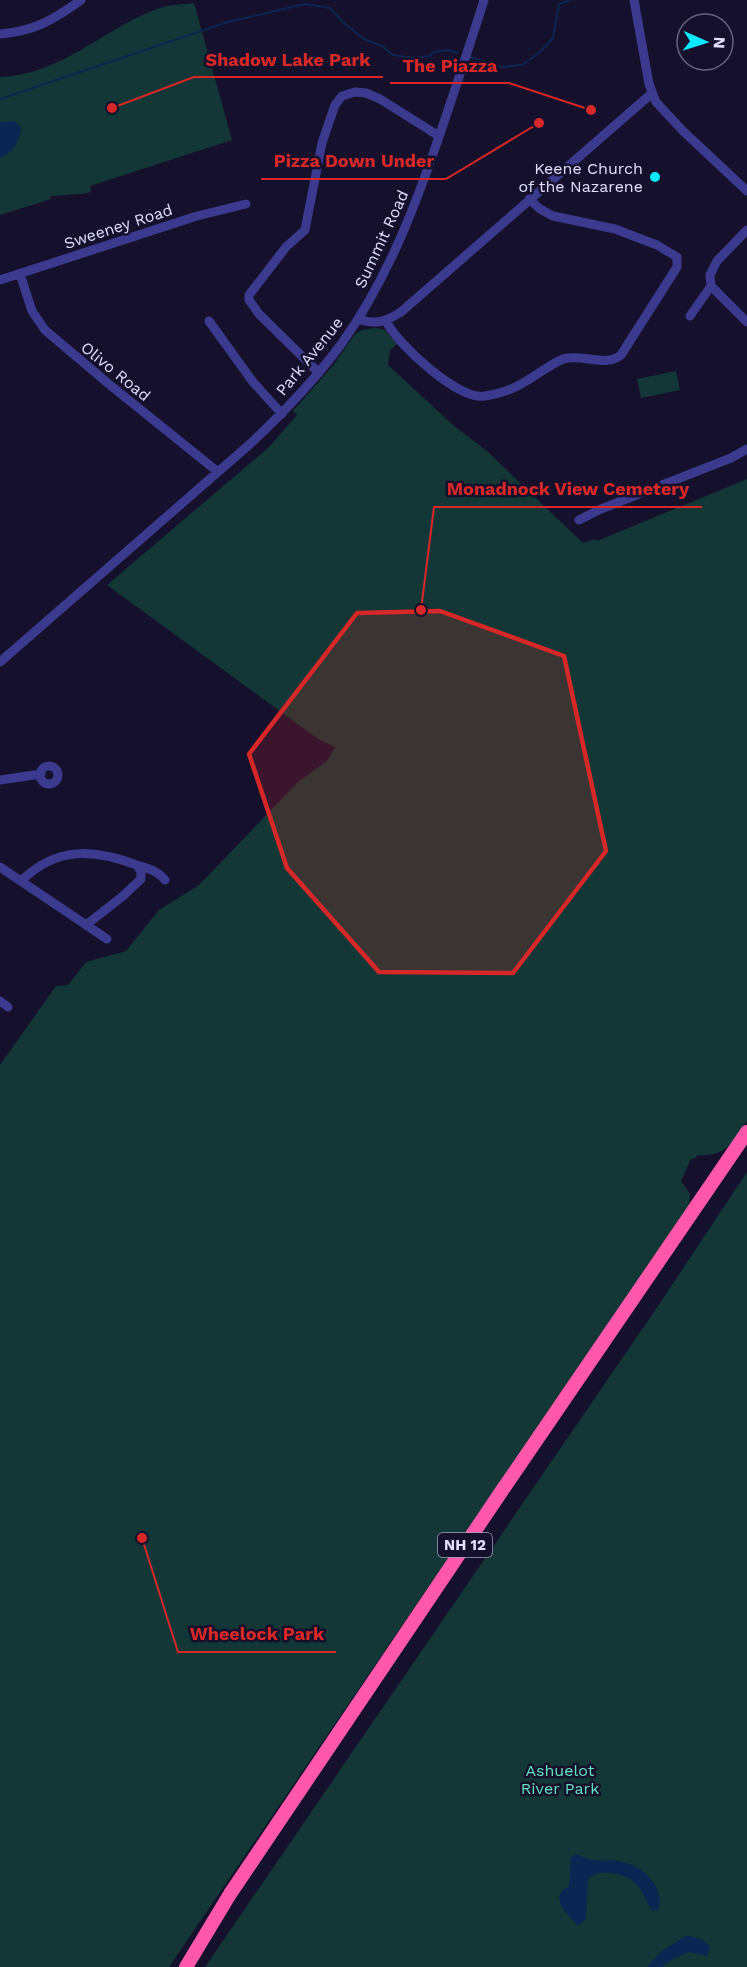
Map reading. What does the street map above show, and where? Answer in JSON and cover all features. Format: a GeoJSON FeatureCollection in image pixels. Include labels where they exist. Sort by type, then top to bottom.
{"type":"FeatureCollection","features":[{"type":"Feature","properties":{"kind":"highway","name":"NH 12"},"geometry":{"type":"LineString","coordinates":[[187,1965],[230,1894],[747,1132]]}},
{"type":"Feature","properties":{"kind":"street"},"geometry":{"type":"LineString","coordinates":[[0,34],[23,32],[36,27],[71,3],[81,0]]}},
{"type":"Feature","properties":{"kind":"street","name":"Summit Road"},"geometry":{"type":"LineString","coordinates":[[358,319],[405,230],[484,0]]}},
{"type":"Feature","properties":{"kind":"street"},"geometry":{"type":"LineString","coordinates":[[634,0],[651,94],[683,131],[747,191]]}},
{"type":"Feature","properties":{"kind":"street"},"geometry":{"type":"LineString","coordinates":[[319,373],[259,314],[249,300],[249,295],[273,262],[305,230],[318,160],[335,105],[347,93],[366,93],[380,99],[439,136]]}},
{"type":"Feature","properties":{"kind":"street"},"geometry":{"type":"LineString","coordinates":[[529,198],[540,209],[553,216],[615,229],[657,245],[677,257],[676,267],[621,355],[612,360],[577,357],[562,360],[526,382],[479,397],[436,375],[392,332],[386,321],[401,312],[529,198],[651,94]]}},
{"type":"Feature","properties":{"kind":"street","name":"Sweeney Road"},"geometry":{"type":"LineString","coordinates":[[0,280],[197,216],[246,204]]}},
{"type":"Feature","properties":{"kind":"street"},"geometry":{"type":"LineString","coordinates":[[690,316],[711,286],[712,268],[747,230]]}},
{"type":"Feature","properties":{"kind":"street","name":"Olivo Road"},"geometry":{"type":"LineString","coordinates":[[20,274],[32,311],[45,330],[218,472]]}},
{"type":"Feature","properties":{"kind":"street"},"geometry":{"type":"LineString","coordinates":[[711,286],[747,321]]}},
{"type":"Feature","properties":{"kind":"street","name":"Park Avenue"},"geometry":{"type":"LineString","coordinates":[[0,662],[282,414],[319,373],[358,319],[378,323],[386,321]]}},
{"type":"Feature","properties":{"kind":"street"},"geometry":{"type":"LineString","coordinates":[[209,321],[237,361],[282,414]]}},
{"type":"Feature","properties":{"kind":"street"},"geometry":{"type":"LineString","coordinates":[[579,520],[601,509],[731,458],[747,448]]}},
{"type":"Feature","properties":{"kind":"street"},"geometry":{"type":"LineString","coordinates":[[0,780],[40,774]]}},
{"type":"Feature","properties":{"kind":"street"},"geometry":{"type":"LineString","coordinates":[[21,881],[44,862],[78,854],[94,853],[109,855],[152,869],[165,880]]}},
{"type":"Feature","properties":{"kind":"street"},"geometry":{"type":"LineString","coordinates":[[87,925],[141,879],[141,872],[137,865]]}},
{"type":"Feature","properties":{"kind":"street"},"geometry":{"type":"LineString","coordinates":[[0,867],[107,939]]}},
{"type":"Feature","properties":{"kind":"highlighted area"},"geometry":{"type":"Polygon","coordinates":[[[440,611],[564,656],[606,851],[513,973],[379,972],[287,868],[249,754],[357,613],[440,611]]]}},
{"type":"Feature","properties":{"kind":"green space"},"geometry":{"type":"Polygon","coordinates":[[[194,3],[232,140],[90,186],[91,192],[50,196],[51,199],[0,215],[0,77],[22,74],[62,60],[161,7],[194,3]]]}},
{"type":"Feature","properties":{"kind":"green space"},"geometry":{"type":"Polygon","coordinates":[[[375,328],[385,330],[397,344],[390,350],[388,365],[453,425],[488,452],[583,543],[595,539],[597,541],[747,479],[747,1121],[728,1147],[715,1154],[697,1155],[696,1158],[691,1159],[681,1181],[690,1194],[689,1205],[169,1967],[0,1967],[0,1065],[56,986],[68,985],[86,962],[126,951],[159,910],[199,885],[298,782],[327,761],[335,747],[318,739],[107,585],[268,448],[297,415],[293,411],[335,363],[355,334],[362,330],[375,328]]]}},
{"type":"Feature","properties":{"kind":"green space"},"geometry":{"type":"Polygon","coordinates":[[[676,371],[680,390],[641,398],[637,379],[676,371]]]}},
{"type":"Feature","properties":{"kind":"green space","name":"Ashuelot River Park"},"geometry":{"type":"Polygon","coordinates":[[[747,1172],[747,1967],[205,1967],[658,1306],[747,1172]]]}},
{"type":"Feature","properties":{"kind":"water"},"geometry":{"type":"Polygon","coordinates":[[[14,121],[21,127],[19,137],[12,150],[0,158],[0,122],[14,121]]]}},
{"type":"Feature","properties":{"kind":"water"},"geometry":{"type":"Polygon","coordinates":[[[576,1854],[592,1860],[620,1861],[638,1869],[656,1886],[660,1902],[658,1910],[652,1911],[639,1888],[624,1876],[611,1873],[598,1874],[588,1879],[586,1919],[578,1926],[563,1909],[559,1897],[569,1886],[571,1858],[576,1854]]]}},
{"type":"Feature","properties":{"kind":"water"},"geometry":{"type":"Polygon","coordinates":[[[686,1936],[705,1942],[710,1947],[707,1956],[689,1952],[662,1967],[647,1967],[662,1951],[686,1936]]]}},
{"type":"Feature","properties":{"kind":"waterway"},"geometry":{"type":"LineString","coordinates":[[470,57],[501,67],[522,65],[540,52],[553,38],[559,4],[570,0]]}},
{"type":"Feature","properties":{"kind":"waterway"},"geometry":{"type":"LineString","coordinates":[[0,99],[228,22],[305,4],[330,8],[364,39],[382,46],[393,55],[414,58],[449,50],[457,53]]}},
{"type":"Feature","properties":{"kind":"place","name":"Shadow Lake Park"},"geometry":{"type":"Point","coordinates":[112,108]}},
{"type":"Feature","properties":{"kind":"place","name":"The Piazza"},"geometry":{"type":"Point","coordinates":[591,110]}},
{"type":"Feature","properties":{"kind":"place","name":"Pizza Down Under"},"geometry":{"type":"Point","coordinates":[539,123]}},
{"type":"Feature","properties":{"kind":"place","name":"Keene Church of the Nazarene"},"geometry":{"type":"Point","coordinates":[655,177]}},
{"type":"Feature","properties":{"kind":"place","name":"Monadnock View Cemetery"},"geometry":{"type":"Point","coordinates":[421,610]}},
{"type":"Feature","properties":{"kind":"place","name":"Wheelock Park"},"geometry":{"type":"Point","coordinates":[142,1538]}}]}
